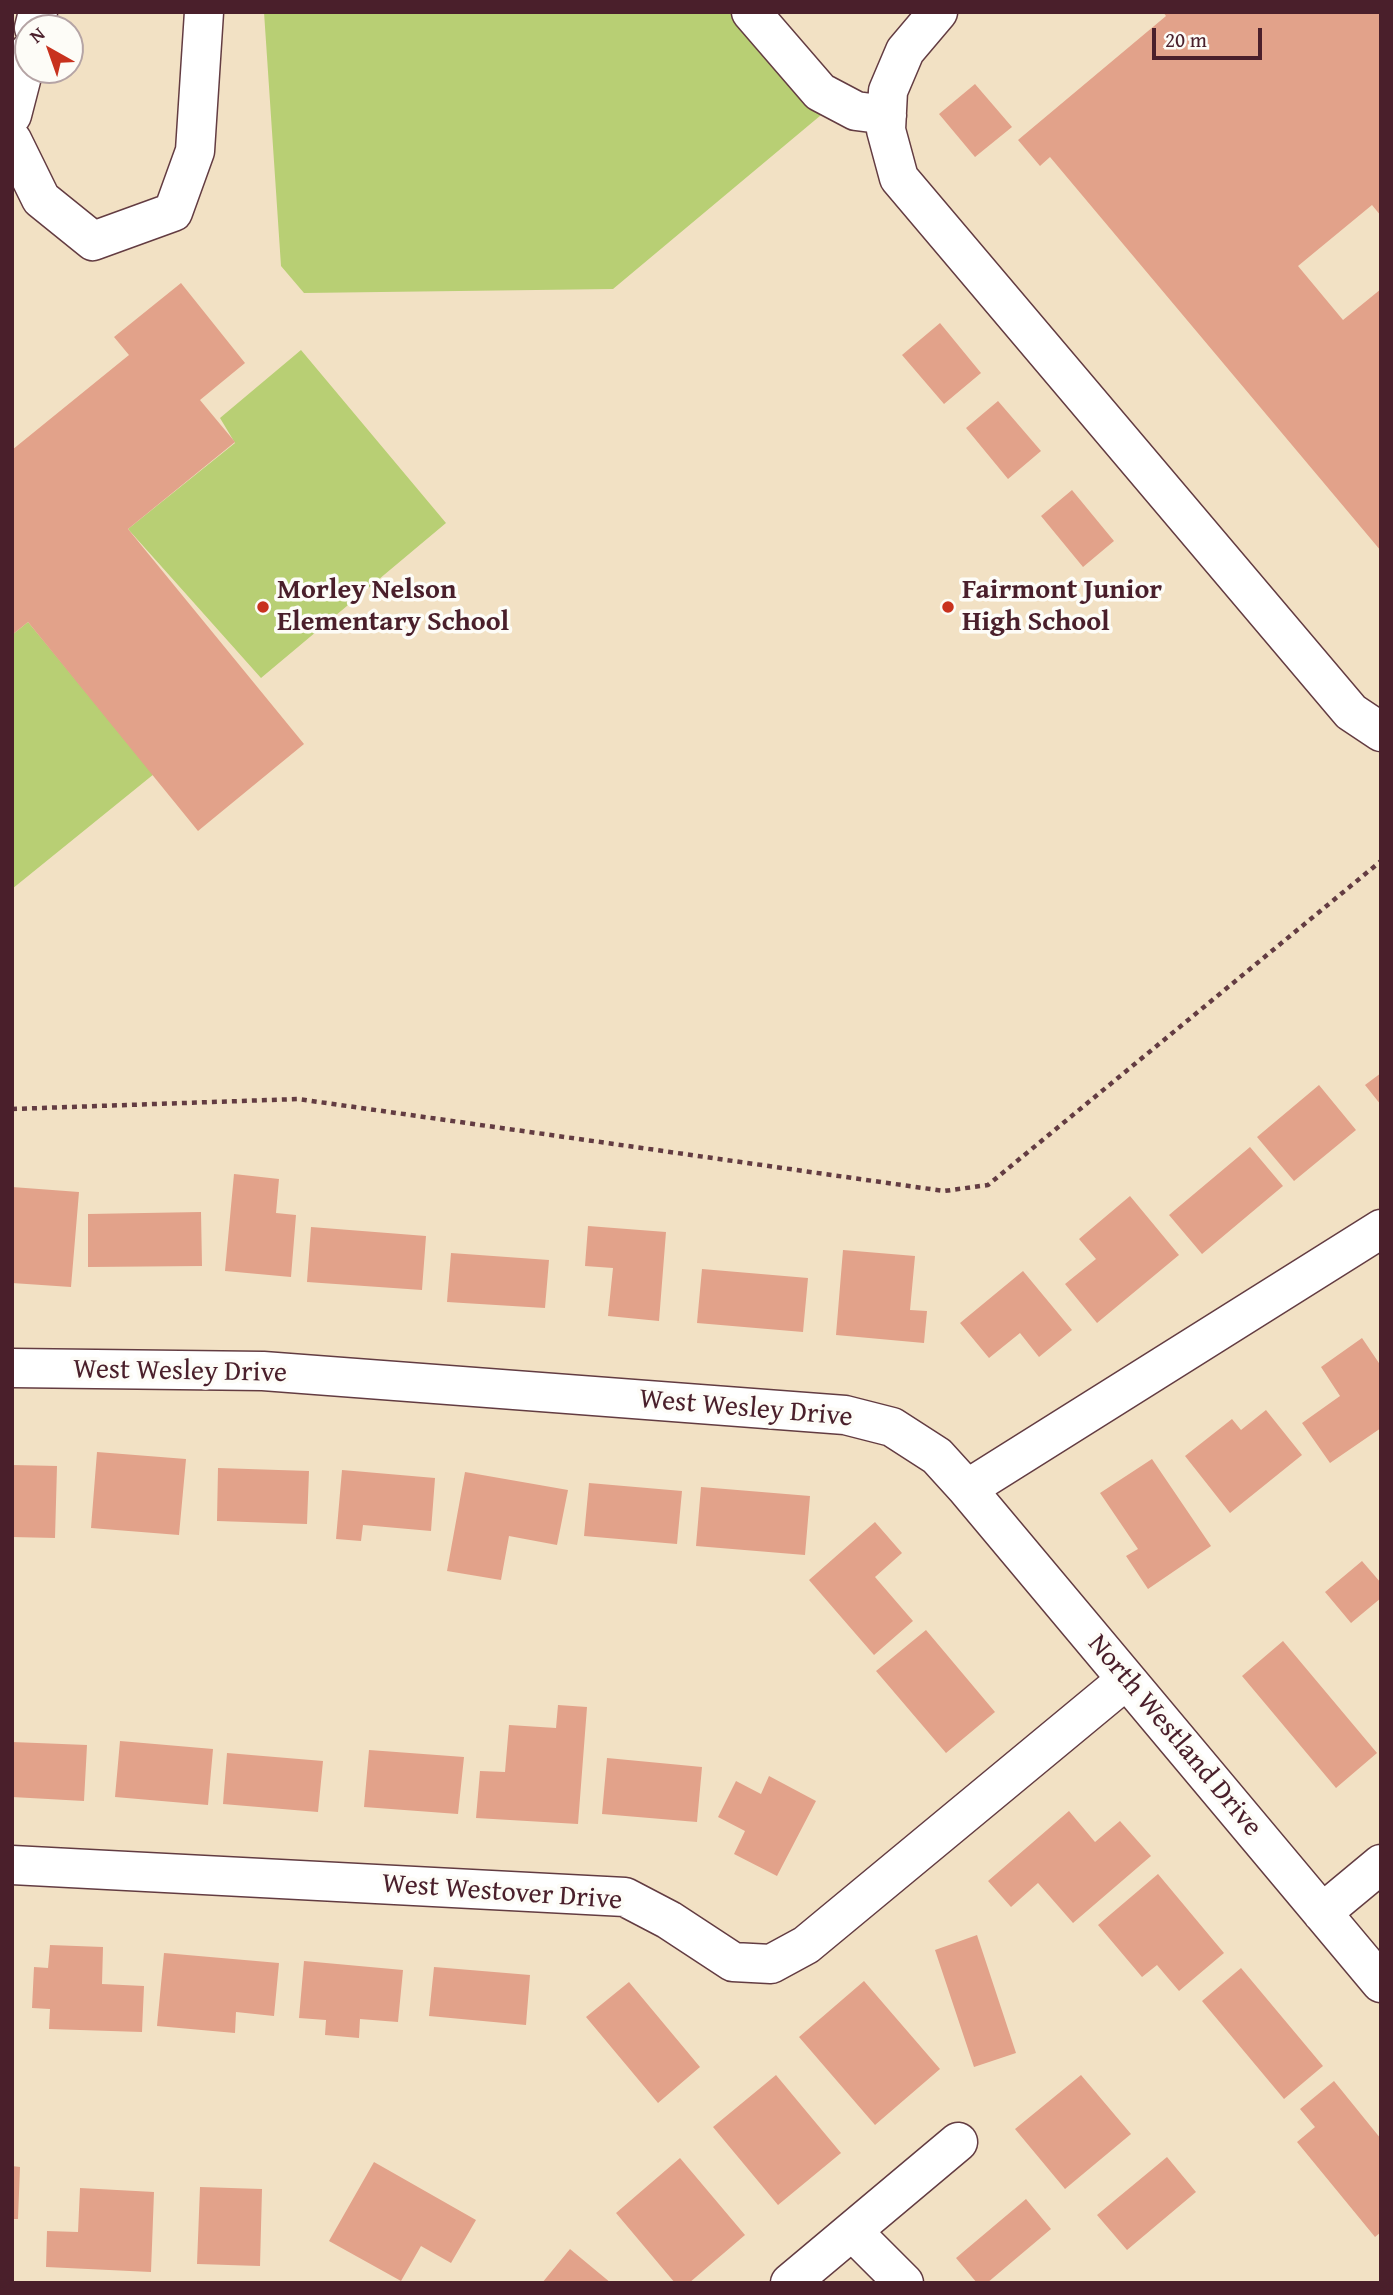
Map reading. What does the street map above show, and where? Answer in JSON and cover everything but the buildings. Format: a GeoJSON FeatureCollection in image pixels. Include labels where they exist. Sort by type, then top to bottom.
{"type":"FeatureCollection","features":[{"type":"Feature","properties":{"kind":"street"},"geometry":{"type":"LineString","coordinates":[[12,140],[41,200],[93,241],[173,212],[195,151],[204,12]]}},
{"type":"Feature","properties":{"kind":"street"},"geometry":{"type":"LineString","coordinates":[[751,12],[820,92],[856,111],[887,115]]}},
{"type":"Feature","properties":{"kind":"street"},"geometry":{"type":"LineString","coordinates":[[938,12],[905,51],[888,91],[886,130],[899,178],[1351,712],[1381,732]]}},
{"type":"Feature","properties":{"kind":"street"},"geometry":{"type":"LineString","coordinates":[[12,115],[20,84]]}},
{"type":"Feature","properties":{"kind":"street"},"geometry":{"type":"LineString","coordinates":[[967,1489],[1381,1229]]}},
{"type":"Feature","properties":{"kind":"street","name":"West Wesley Drive"},"geometry":{"type":"LineString","coordinates":[[12,1368],[263,1371],[845,1415],[892,1427],[937,1456],[967,1489]]}},
{"type":"Feature","properties":{"kind":"street","name":"North Westland Drive"},"geometry":{"type":"LineString","coordinates":[[967,1489],[1381,1983]]}},
{"type":"Feature","properties":{"kind":"street","name":"West Westover Drive"},"geometry":{"type":"LineString","coordinates":[[12,1865],[625,1897],[669,1920],[733,1962],[771,1964],[806,1945],[1126,1680]]}},
{"type":"Feature","properties":{"kind":"street"},"geometry":{"type":"LineString","coordinates":[[1322,1913],[1381,1864]]}},
{"type":"Feature","properties":{"kind":"street"},"geometry":{"type":"LineString","coordinates":[[790,2283],[958,2142]]}},
{"type":"Feature","properties":{"kind":"street"},"geometry":{"type":"LineString","coordinates":[[852,2231],[904,2283]]}},
{"type":"Feature","properties":{"kind":"path"},"geometry":{"type":"LineString","coordinates":[[12,1109],[298,1099],[944,1191],[988,1185],[1381,861]]}},
{"type":"Feature","properties":{"kind":"green space"},"geometry":{"type":"Polygon","coordinates":[[[264,12],[776,12],[845,95],[613,289],[304,293],[281,266],[264,12]]]}},
{"type":"Feature","properties":{"kind":"green space"},"geometry":{"type":"Polygon","coordinates":[[[301,350],[446,523],[261,678],[128,529],[235,443],[220,418],[301,350]]]}},
{"type":"Feature","properties":{"kind":"green space"},"geometry":{"type":"Polygon","coordinates":[[[28,622],[154,774],[12,889],[12,635],[28,622]]]}},
{"type":"Feature","properties":{"kind":"place","name":"Morley Nelson Elementary School"},"geometry":{"type":"Point","coordinates":[263,607]}},
{"type":"Feature","properties":{"kind":"place","name":"Fairmont Junior High School"},"geometry":{"type":"Point","coordinates":[948,607]}}]}
